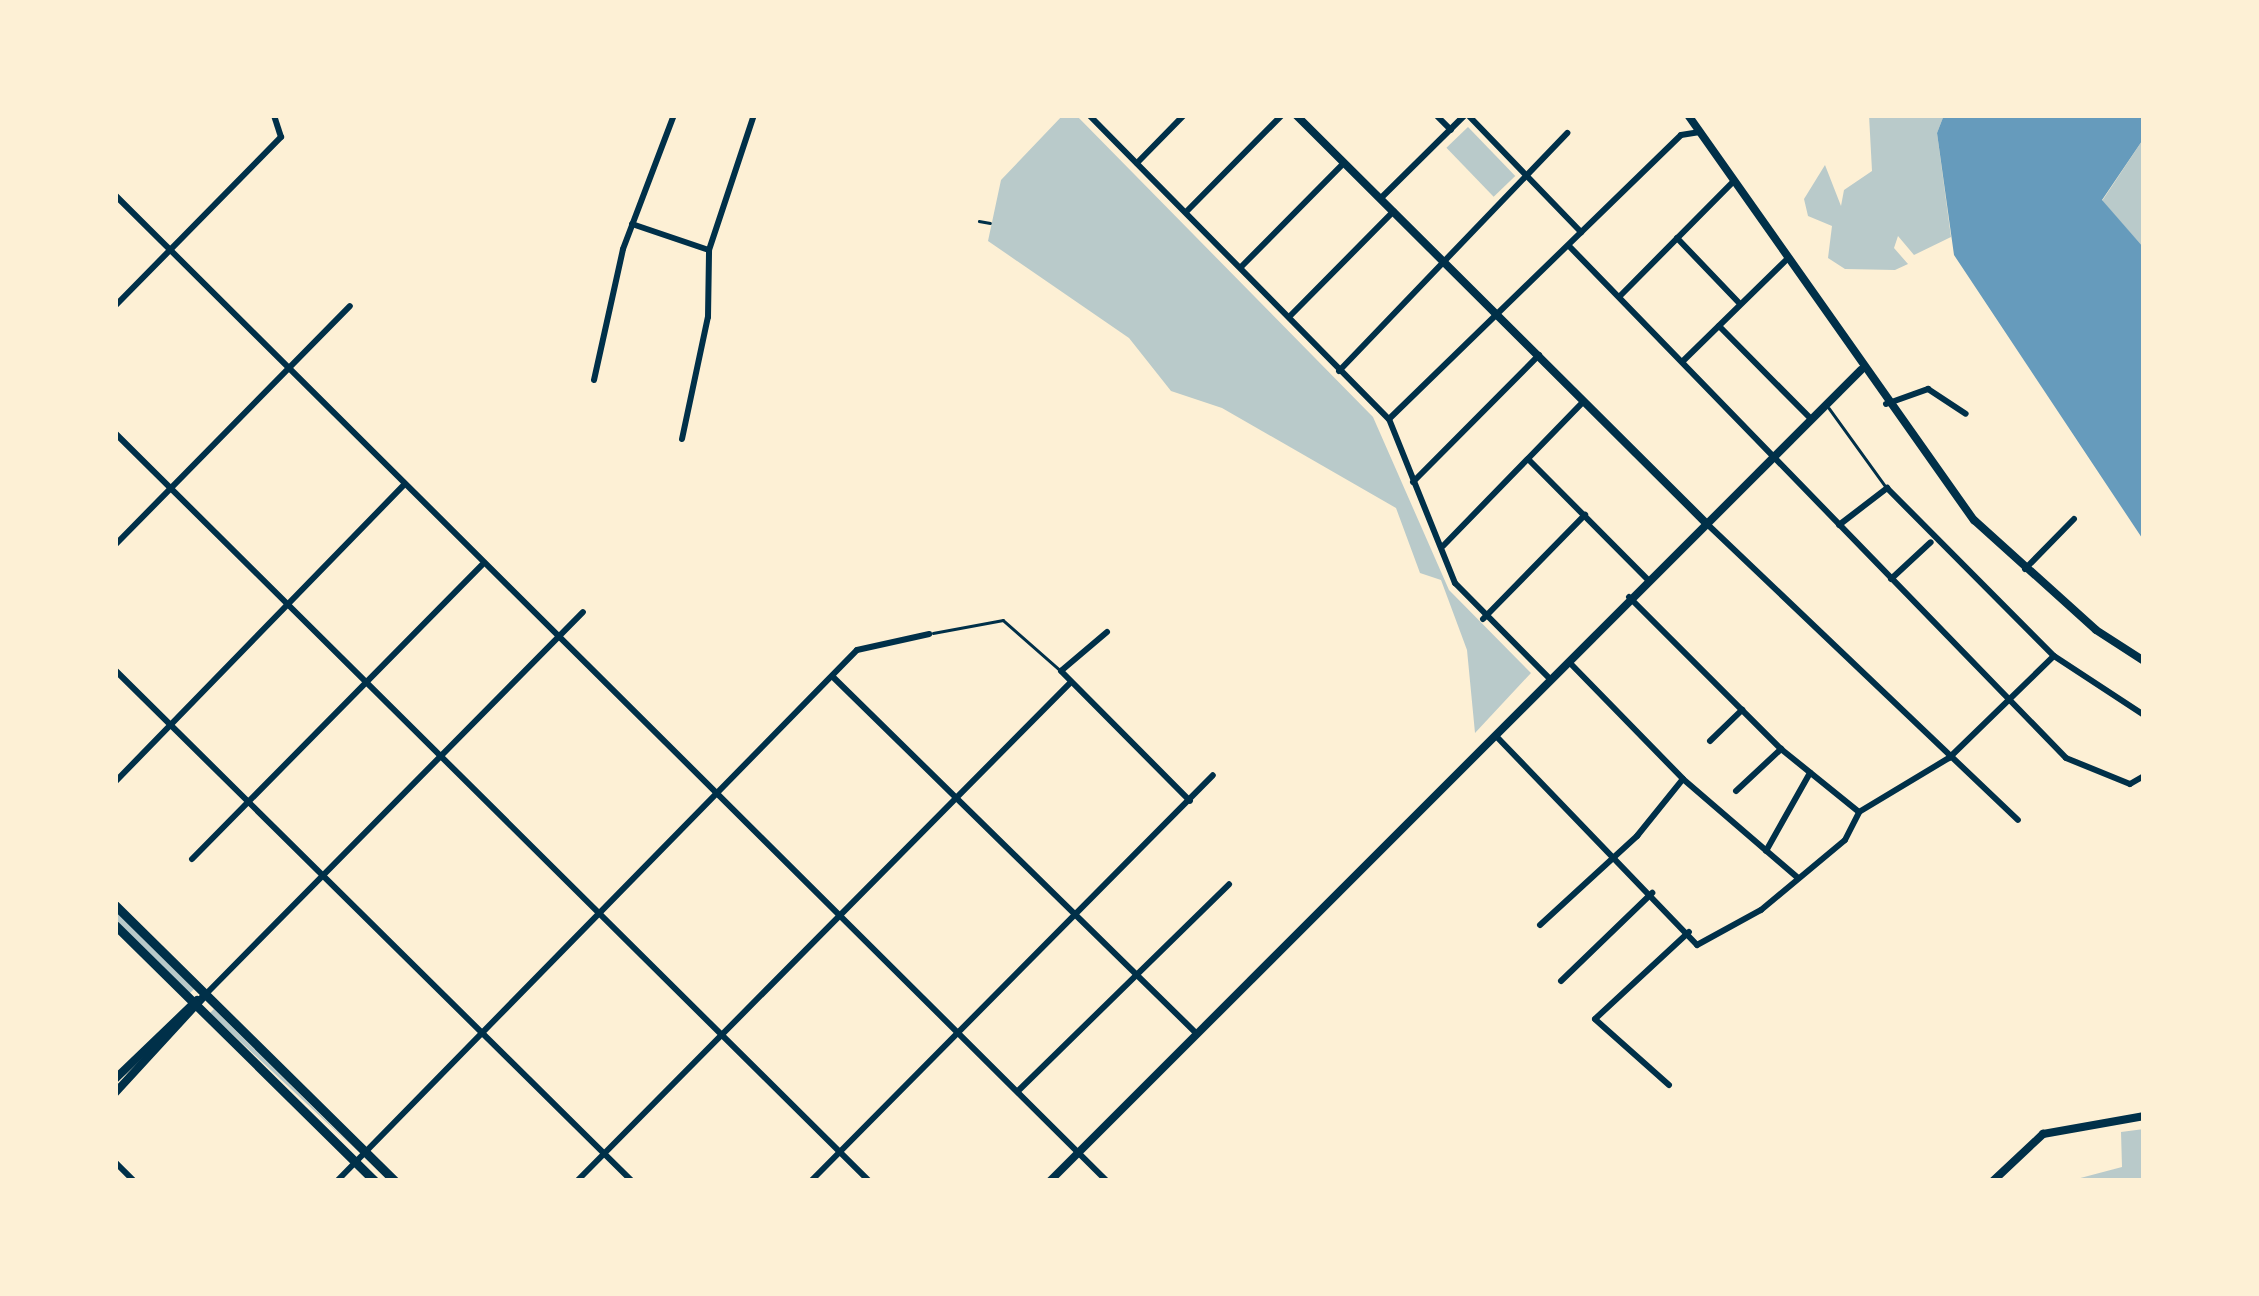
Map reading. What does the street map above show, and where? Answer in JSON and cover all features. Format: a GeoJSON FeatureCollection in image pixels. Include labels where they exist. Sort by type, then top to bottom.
{"type":"FeatureCollection","features":[{"type":"Feature","properties":{"kind":"main road"},"geometry":{"type":"LineString","coordinates":[[115,905],[396,1181]]}},
{"type":"Feature","properties":{"kind":"main road"},"geometry":{"type":"LineString","coordinates":[[115,925],[375,1181]]}},
{"type":"Feature","properties":{"kind":"street"},"geometry":{"type":"LineString","coordinates":[[115,306],[283,128],[274,115]]}},
{"type":"Feature","properties":{"kind":"street"},"geometry":{"type":"LineString","coordinates":[[594,380],[632,224],[674,115]]}},
{"type":"Feature","properties":{"kind":"street"},"geometry":{"type":"LineString","coordinates":[[682,439],[708,317],[709,250],[754,115]]}},
{"type":"Feature","properties":{"kind":"street"},"geometry":{"type":"LineString","coordinates":[[1089,115],[1291,315],[1339,371],[1389,419],[1442,546],[1484,619],[1550,679]]}},
{"type":"Feature","properties":{"kind":"street"},"geometry":{"type":"LineString","coordinates":[[1136,163],[1184,115]]}},
{"type":"Feature","properties":{"kind":"street"},"geometry":{"type":"LineString","coordinates":[[1186,212],[1282,115]]}},
{"type":"Feature","properties":{"kind":"street"},"geometry":{"type":"LineString","coordinates":[[1296,115],[1704,521],[2018,820]]}},
{"type":"Feature","properties":{"kind":"street"},"geometry":{"type":"LineString","coordinates":[[1436,115],[1451,130]]}},
{"type":"Feature","properties":{"kind":"street"},"geometry":{"type":"LineString","coordinates":[[1381,198],[1466,115],[1580,232]]}},
{"type":"Feature","properties":{"kind":"street"},"geometry":{"type":"LineString","coordinates":[[1688,115],[1886,404],[2024,570],[2144,661]]}},
{"type":"Feature","properties":{"kind":"street"},"geometry":{"type":"LineString","coordinates":[[1389,419],[1485,320],[1502,318],[1580,232],[1681,135],[1700,132]]}},
{"type":"Feature","properties":{"kind":"street"},"geometry":{"type":"LineString","coordinates":[[1339,371],[1448,264],[1567,133]]}},
{"type":"Feature","properties":{"kind":"street"},"geometry":{"type":"LineString","coordinates":[[1242,266],[1344,162]]}},
{"type":"Feature","properties":{"kind":"street"},"geometry":{"type":"LineString","coordinates":[[1620,296],[1733,182]]}},
{"type":"Feature","properties":{"kind":"street"},"geometry":{"type":"LineString","coordinates":[[115,194],[557,641],[953,1034],[1019,1090],[1106,1181]]}},
{"type":"Feature","properties":{"kind":"street"},"geometry":{"type":"LineString","coordinates":[[1291,315],[1394,211]]}},
{"type":"Feature","properties":{"kind":"street"},"geometry":{"type":"LineString","coordinates":[[632,224],[709,250]]}},
{"type":"Feature","properties":{"kind":"street"},"geometry":{"type":"LineString","coordinates":[[1677,238],[1740,304]]}},
{"type":"Feature","properties":{"kind":"street"},"geometry":{"type":"LineString","coordinates":[[1570,247],[2066,758],[2130,784],[2144,776]]}},
{"type":"Feature","properties":{"kind":"street"},"geometry":{"type":"LineString","coordinates":[[1683,362],[1787,258]]}},
{"type":"Feature","properties":{"kind":"street"},"geometry":{"type":"LineString","coordinates":[[115,544],[350,306]]}},
{"type":"Feature","properties":{"kind":"street"},"geometry":{"type":"LineString","coordinates":[[1719,326],[1809,417]]}},
{"type":"Feature","properties":{"kind":"street"},"geometry":{"type":"LineString","coordinates":[[1413,482],[1540,354]]}},
{"type":"Feature","properties":{"kind":"street"},"geometry":{"type":"LineString","coordinates":[[1050,1181],[1195,1032],[1496,736],[1772,451],[1861,370]]}},
{"type":"Feature","properties":{"kind":"street"},"geometry":{"type":"LineString","coordinates":[[1886,404],[1928,389],[1966,414]]}},
{"type":"Feature","properties":{"kind":"street"},"geometry":{"type":"LineString","coordinates":[[1442,546],[1585,400]]}},
{"type":"Feature","properties":{"kind":"street"},"geometry":{"type":"LineString","coordinates":[[115,433],[869,1181]]}},
{"type":"Feature","properties":{"kind":"street"},"geometry":{"type":"LineString","coordinates":[[1528,459],[1646,579]]}},
{"type":"Feature","properties":{"kind":"street"},"geometry":{"type":"LineString","coordinates":[[115,782],[404,485]]}},
{"type":"Feature","properties":{"kind":"street"},"geometry":{"type":"LineString","coordinates":[[1839,524],[1887,488],[1932,542],[2054,656],[2144,714]]}},
{"type":"Feature","properties":{"kind":"street"},"geometry":{"type":"LineString","coordinates":[[1484,619],[1585,514]]}},
{"type":"Feature","properties":{"kind":"street"},"geometry":{"type":"LineString","coordinates":[[2024,570],[2074,519]]}},
{"type":"Feature","properties":{"kind":"street"},"geometry":{"type":"LineString","coordinates":[[1891,579],[1932,542]]}},
{"type":"Feature","properties":{"kind":"street"},"geometry":{"type":"LineString","coordinates":[[192,859],[482,565]]}},
{"type":"Feature","properties":{"kind":"street"},"geometry":{"type":"LineString","coordinates":[[1628,597],[1780,749],[1859,812]]}},
{"type":"Feature","properties":{"kind":"street"},"geometry":{"type":"LineString","coordinates":[[115,1094],[205,995],[584,612]]}},
{"type":"Feature","properties":{"kind":"street"},"geometry":{"type":"LineString","coordinates":[[1107,632],[1061,671],[1190,801]]}},
{"type":"Feature","properties":{"kind":"street"},"geometry":{"type":"LineString","coordinates":[[336,1181],[834,678],[857,650],[929,634]]}},
{"type":"Feature","properties":{"kind":"street"},"geometry":{"type":"LineString","coordinates":[[1496,736],[1616,855],[1697,945],[1798,878],[1845,840],[1859,812],[1949,758],[2013,704],[2054,656]]}},
{"type":"Feature","properties":{"kind":"street"},"geometry":{"type":"LineString","coordinates":[[1568,661],[1683,780],[1798,878]]}},
{"type":"Feature","properties":{"kind":"street"},"geometry":{"type":"LineString","coordinates":[[115,670],[632,1181]]}},
{"type":"Feature","properties":{"kind":"street"},"geometry":{"type":"LineString","coordinates":[[834,678],[1195,1032]]}},
{"type":"Feature","properties":{"kind":"street"},"geometry":{"type":"LineString","coordinates":[[577,1181],[1070,683]]}},
{"type":"Feature","properties":{"kind":"street"},"geometry":{"type":"LineString","coordinates":[[1710,741],[1742,710]]}},
{"type":"Feature","properties":{"kind":"street"},"geometry":{"type":"LineString","coordinates":[[1736,791],[1780,749]]}},
{"type":"Feature","properties":{"kind":"street"},"geometry":{"type":"LineString","coordinates":[[1766,851],[1810,773]]}},
{"type":"Feature","properties":{"kind":"street"},"geometry":{"type":"LineString","coordinates":[[811,1181],[1213,776]]}},
{"type":"Feature","properties":{"kind":"street"},"geometry":{"type":"LineString","coordinates":[[1540,925],[1616,855],[1683,780]]}},
{"type":"Feature","properties":{"kind":"street"},"geometry":{"type":"LineString","coordinates":[[1019,1090],[1228,884]]}},
{"type":"Feature","properties":{"kind":"street"},"geometry":{"type":"LineString","coordinates":[[1561,981],[1652,893]]}},
{"type":"Feature","properties":{"kind":"street"},"geometry":{"type":"LineString","coordinates":[[1669,1086],[1595,1019],[1689,932]]}},
{"type":"Feature","properties":{"kind":"street"},"geometry":{"type":"LineString","coordinates":[[115,1079],[196,1006]]}},
{"type":"Feature","properties":{"kind":"street"},"geometry":{"type":"LineString","coordinates":[[1992,1181],[2043,1134],[2144,1116]]}},
{"type":"Feature","properties":{"kind":"street"},"geometry":{"type":"LineString","coordinates":[[115,1162],[134,1181]]}},
{"type":"Feature","properties":{"kind":"lane"},"geometry":{"type":"LineString","coordinates":[[1824,400],[1887,488]]}},
{"type":"Feature","properties":{"kind":"lane"},"geometry":{"type":"LineString","coordinates":[[929,634],[1003,620],[1061,671]]}},
{"type":"Feature","properties":{"kind":"path"},"geometry":{"type":"LineString","coordinates":[[979,221],[990,224]]}},
{"type":"Feature","properties":{"kind":"shaded area"},"geometry":{"type":"Polygon","coordinates":[[[1063,115],[1076,115],[1373,417],[1449,590],[1531,673],[1475,733],[1467,650],[1441,580],[1420,573],[1396,508],[1222,408],[1171,391],[1129,338],[988,241],[1001,180],[1063,115]]]}},
{"type":"Feature","properties":{"kind":"shaded area"},"geometry":{"type":"Polygon","coordinates":[[[1869,115],[1944,115],[1937,133],[1951,237],[1914,255],[1898,236],[1894,248],[1908,264],[1895,270],[1845,269],[1828,258],[1832,226],[1808,216],[1804,199],[1825,165],[1841,206],[1844,190],[1872,171],[1869,115]]]}},
{"type":"Feature","properties":{"kind":"shaded area"},"geometry":{"type":"Polygon","coordinates":[[[1468,127],[1515,176],[1494,197],[1446,148],[1468,127]]]}},
{"type":"Feature","properties":{"kind":"shaded area"},"geometry":{"type":"Polygon","coordinates":[[[2144,138],[2144,248],[2102,201],[2144,138]]]}},
{"type":"Feature","properties":{"kind":"shaded area"},"geometry":{"type":"Polygon","coordinates":[[[115,910],[194,989],[189,994],[115,919],[115,910]]]}},
{"type":"Feature","properties":{"kind":"shaded area"},"geometry":{"type":"Polygon","coordinates":[[[214,1009],[355,1149],[210,1013],[214,1009]]]}},
{"type":"Feature","properties":{"kind":"shaded area"},"geometry":{"type":"Polygon","coordinates":[[[2144,1129],[2144,1181],[2069,1181],[2122,1167],[2121,1132],[2144,1129]]]}},
{"type":"Feature","properties":{"kind":"water"},"geometry":{"type":"Polygon","coordinates":[[[1944,115],[2144,115],[2144,138],[2102,200],[2144,248],[2144,541],[1954,255],[1937,133],[1944,115]]]}}]}
